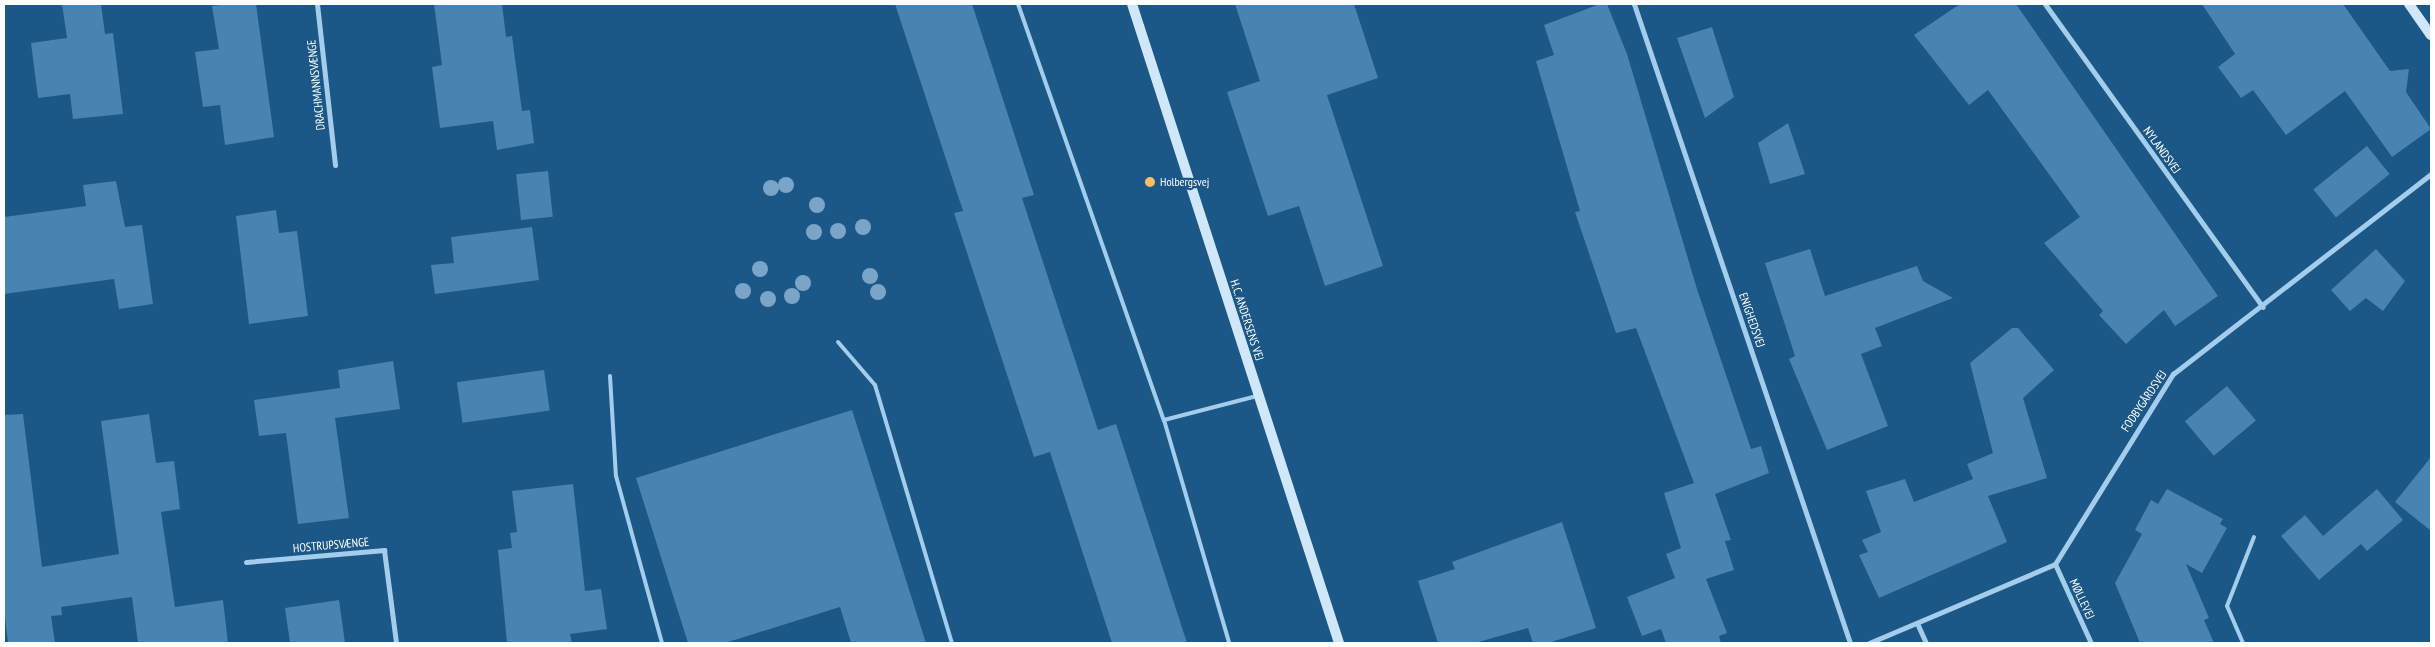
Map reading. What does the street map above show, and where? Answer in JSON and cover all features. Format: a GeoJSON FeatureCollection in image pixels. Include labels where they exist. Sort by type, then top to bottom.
{"type":"FeatureCollection","features":[{"type":"Feature","properties":{"kind":"street","name":"DRACHMANNSVÆNGE"},"geometry":{"type":"LineString","coordinates":[[317,4],[335,164]]}},
{"type":"Feature","properties":{"kind":"street","name":"H.C. ANDERSENS VEJ"},"geometry":{"type":"LineString","coordinates":[[1132,4],[1339,643]]}},
{"type":"Feature","properties":{"kind":"street","name":"ENIGHEDSVEJ"},"geometry":{"type":"LineString","coordinates":[[1634,4],[1850,643]]}},
{"type":"Feature","properties":{"kind":"street","name":"NYLANDSVEJ"},"geometry":{"type":"LineString","coordinates":[[2045,4],[2263,307]]}},
{"type":"Feature","properties":{"kind":"street"},"geometry":{"type":"LineString","coordinates":[[2409,4],[2431,35]]}},
{"type":"Feature","properties":{"kind":"street","name":"FODBYGÅRDSVEJ"},"geometry":{"type":"LineString","coordinates":[[2055,564],[2173,374],[2263,307],[2431,174]]}},
{"type":"Feature","properties":{"kind":"street","name":"HOSTRUPSVÆNGE"},"geometry":{"type":"LineString","coordinates":[[246,562],[384,550],[396,643]]}},
{"type":"Feature","properties":{"kind":"street"},"geometry":{"type":"LineString","coordinates":[[1868,643],[2055,564]]}},
{"type":"Feature","properties":{"kind":"street","name":"MØLLEVEJ"},"geometry":{"type":"LineString","coordinates":[[2055,564],[2091,643]]}},
{"type":"Feature","properties":{"kind":"street"},"geometry":{"type":"LineString","coordinates":[[1917,623],[1926,643]]}},
{"type":"Feature","properties":{"kind":"lane"},"geometry":{"type":"LineString","coordinates":[[1018,4],[1164,420],[1229,643]]}},
{"type":"Feature","properties":{"kind":"lane"},"geometry":{"type":"LineString","coordinates":[[838,342],[875,385],[952,643]]}},
{"type":"Feature","properties":{"kind":"lane"},"geometry":{"type":"LineString","coordinates":[[610,376],[616,476],[662,643]]}},
{"type":"Feature","properties":{"kind":"lane"},"geometry":{"type":"LineString","coordinates":[[1164,420],[1259,396]]}},
{"type":"Feature","properties":{"kind":"lane"},"geometry":{"type":"LineString","coordinates":[[2243,643],[2227,606],[2254,537]]}},
{"type":"Feature","properties":{"kind":"building"},"geometry":{"type":"Polygon","coordinates":[[[62,4],[101,4],[105,34],[113,33],[123,114],[73,119],[70,94],[38,98],[31,43],[67,38],[62,4]]]}},
{"type":"Feature","properties":{"kind":"building"},"geometry":{"type":"Polygon","coordinates":[[[256,4],[274,137],[225,145],[220,105],[203,107],[195,52],[219,49],[212,6],[256,4]]]}},
{"type":"Feature","properties":{"kind":"building"},"geometry":{"type":"Polygon","coordinates":[[[434,4],[502,4],[506,37],[512,36],[522,111],[530,110],[534,143],[497,150],[493,121],[440,128],[432,67],[442,65],[434,4]]]}},
{"type":"Feature","properties":{"kind":"building"},"geometry":{"type":"Polygon","coordinates":[[[895,4],[972,4],[1034,195],[1022,198],[1098,430],[1116,424],[1187,643],[1112,643],[1050,452],[1034,457],[954,213],[963,211],[895,4]]]}},
{"type":"Feature","properties":{"kind":"building"},"geometry":{"type":"Polygon","coordinates":[[[1235,4],[1354,4],[1378,78],[1327,95],[1383,266],[1325,286],[1299,206],[1268,216],[1227,92],[1260,81],[1235,4]]]}},
{"type":"Feature","properties":{"kind":"building"},"geometry":{"type":"Polygon","coordinates":[[[1600,4],[1607,4],[1627,54],[1697,289],[1751,449],[1761,446],[1769,473],[1715,494],[1731,540],[1725,541],[1734,570],[1706,579],[1727,633],[1719,636],[1721,643],[1666,643],[1661,629],[1642,636],[1627,597],[1675,578],[1666,554],[1681,548],[1664,493],[1694,483],[1636,328],[1616,333],[1575,212],[1580,211],[1536,61],[1554,55],[1544,25],[1600,4]]]}},
{"type":"Feature","properties":{"kind":"building"},"geometry":{"type":"Polygon","coordinates":[[[1960,4],[2016,4],[2218,296],[2175,326],[2164,310],[2126,344],[2099,315],[2103,311],[2044,243],[2080,217],[1988,90],[1969,105],[1914,35],[1960,4]]]}},
{"type":"Feature","properties":{"kind":"building"},"geometry":{"type":"Polygon","coordinates":[[[2202,4],[2343,4],[2390,71],[2409,69],[2406,92],[2431,129],[2392,157],[2345,91],[2286,135],[2253,90],[2241,98],[2218,67],[2235,54],[2202,4]]]}},
{"type":"Feature","properties":{"kind":"building"},"geometry":{"type":"Polygon","coordinates":[[[1712,27],[1734,97],[1705,118],[1677,38],[1712,27]]]}},
{"type":"Feature","properties":{"kind":"building"},"geometry":{"type":"Polygon","coordinates":[[[1788,123],[1805,174],[1770,184],[1758,143],[1788,123]]]}},
{"type":"Feature","properties":{"kind":"building"},"geometry":{"type":"Polygon","coordinates":[[[2367,146],[2390,174],[2336,217],[2313,189],[2367,146]]]}},
{"type":"Feature","properties":{"kind":"building"},"geometry":{"type":"Polygon","coordinates":[[[548,171],[553,217],[521,220],[516,174],[548,171]]]}},
{"type":"Feature","properties":{"kind":"building"},"geometry":{"type":"Polygon","coordinates":[[[116,181],[125,227],[142,225],[153,304],[119,309],[114,279],[4,294],[4,217],[86,206],[83,185],[116,181]]]}},
{"type":"Feature","properties":{"kind":"building"},"geometry":{"type":"Polygon","coordinates":[[[276,210],[279,233],[297,231],[308,316],[249,324],[236,216],[276,210]]]}},
{"type":"Feature","properties":{"kind":"building"},"geometry":{"type":"Polygon","coordinates":[[[532,227],[539,280],[435,294],[431,265],[454,263],[451,237],[532,227]]]}},
{"type":"Feature","properties":{"kind":"building"},"geometry":{"type":"Polygon","coordinates":[[[1810,249],[1825,296],[1917,266],[1923,281],[1953,298],[1875,328],[1882,346],[1861,354],[1888,426],[1827,450],[1789,359],[1795,356],[1765,263],[1810,249]]]}},
{"type":"Feature","properties":{"kind":"building"},"geometry":{"type":"Polygon","coordinates":[[[2376,249],[2405,281],[2383,311],[2366,298],[2350,311],[2331,290],[2376,249]]]}},
{"type":"Feature","properties":{"kind":"building"},"geometry":{"type":"Polygon","coordinates":[[[2012,328],[2018,328],[2054,370],[2023,398],[2047,478],[1988,496],[2007,542],[1879,598],[1859,555],[1868,552],[1862,540],[1881,532],[1866,491],[1905,479],[1914,502],[1973,479],[1967,464],[1993,453],[1970,363],[2012,328]]]}},
{"type":"Feature","properties":{"kind":"building"},"geometry":{"type":"Polygon","coordinates":[[[393,361],[400,409],[335,418],[349,518],[298,524],[286,433],[259,436],[254,400],[340,388],[338,370],[393,361]]]}},
{"type":"Feature","properties":{"kind":"building"},"geometry":{"type":"Polygon","coordinates":[[[544,370],[550,411],[463,423],[457,382],[544,370]]]}},
{"type":"Feature","properties":{"kind":"building"},"geometry":{"type":"Polygon","coordinates":[[[2227,386],[2256,420],[2214,456],[2185,421],[2227,386]]]}},
{"type":"Feature","properties":{"kind":"building"},"geometry":{"type":"Polygon","coordinates":[[[852,410],[926,643],[851,643],[840,607],[725,643],[688,643],[636,478],[852,410]]]}},
{"type":"Feature","properties":{"kind":"building"},"geometry":{"type":"Polygon","coordinates":[[[23,414],[42,567],[119,554],[101,421],[149,414],[156,463],[174,461],[180,509],[161,512],[175,607],[223,600],[228,643],[138,643],[132,597],[61,607],[62,615],[51,616],[55,643],[8,643],[4,609],[4,415],[23,414]]]}},
{"type":"Feature","properties":{"kind":"building"},"geometry":{"type":"Polygon","coordinates":[[[2431,457],[2431,531],[2395,502],[2431,457]]]}},
{"type":"Feature","properties":{"kind":"building"},"geometry":{"type":"Polygon","coordinates":[[[573,484],[585,591],[601,589],[607,629],[570,634],[572,643],[507,643],[498,550],[512,548],[510,533],[517,532],[512,491],[573,484]]]}},
{"type":"Feature","properties":{"kind":"building"},"geometry":{"type":"Polygon","coordinates":[[[2167,489],[2223,519],[2220,524],[2227,528],[2202,573],[2186,564],[2209,618],[2204,620],[2214,643],[2140,643],[2115,583],[2142,534],[2135,530],[2151,500],[2158,504],[2167,489]]]}},
{"type":"Feature","properties":{"kind":"building"},"geometry":{"type":"Polygon","coordinates":[[[2377,489],[2403,520],[2367,551],[2361,544],[2319,580],[2281,536],[2305,515],[2323,536],[2377,489]]]}},
{"type":"Feature","properties":{"kind":"building"},"geometry":{"type":"Polygon","coordinates":[[[1562,522],[1596,628],[1548,643],[1533,643],[1528,628],[1475,643],[1438,643],[1418,581],[1455,569],[1452,562],[1562,522]]]}},
{"type":"Feature","properties":{"kind":"building"},"geometry":{"type":"Polygon","coordinates":[[[339,600],[345,643],[290,643],[285,608],[339,600]]]}},
{"type":"Feature","properties":{"kind":"place","name":"Holbergsvej"},"geometry":{"type":"Point","coordinates":[1150,182]}}]}
